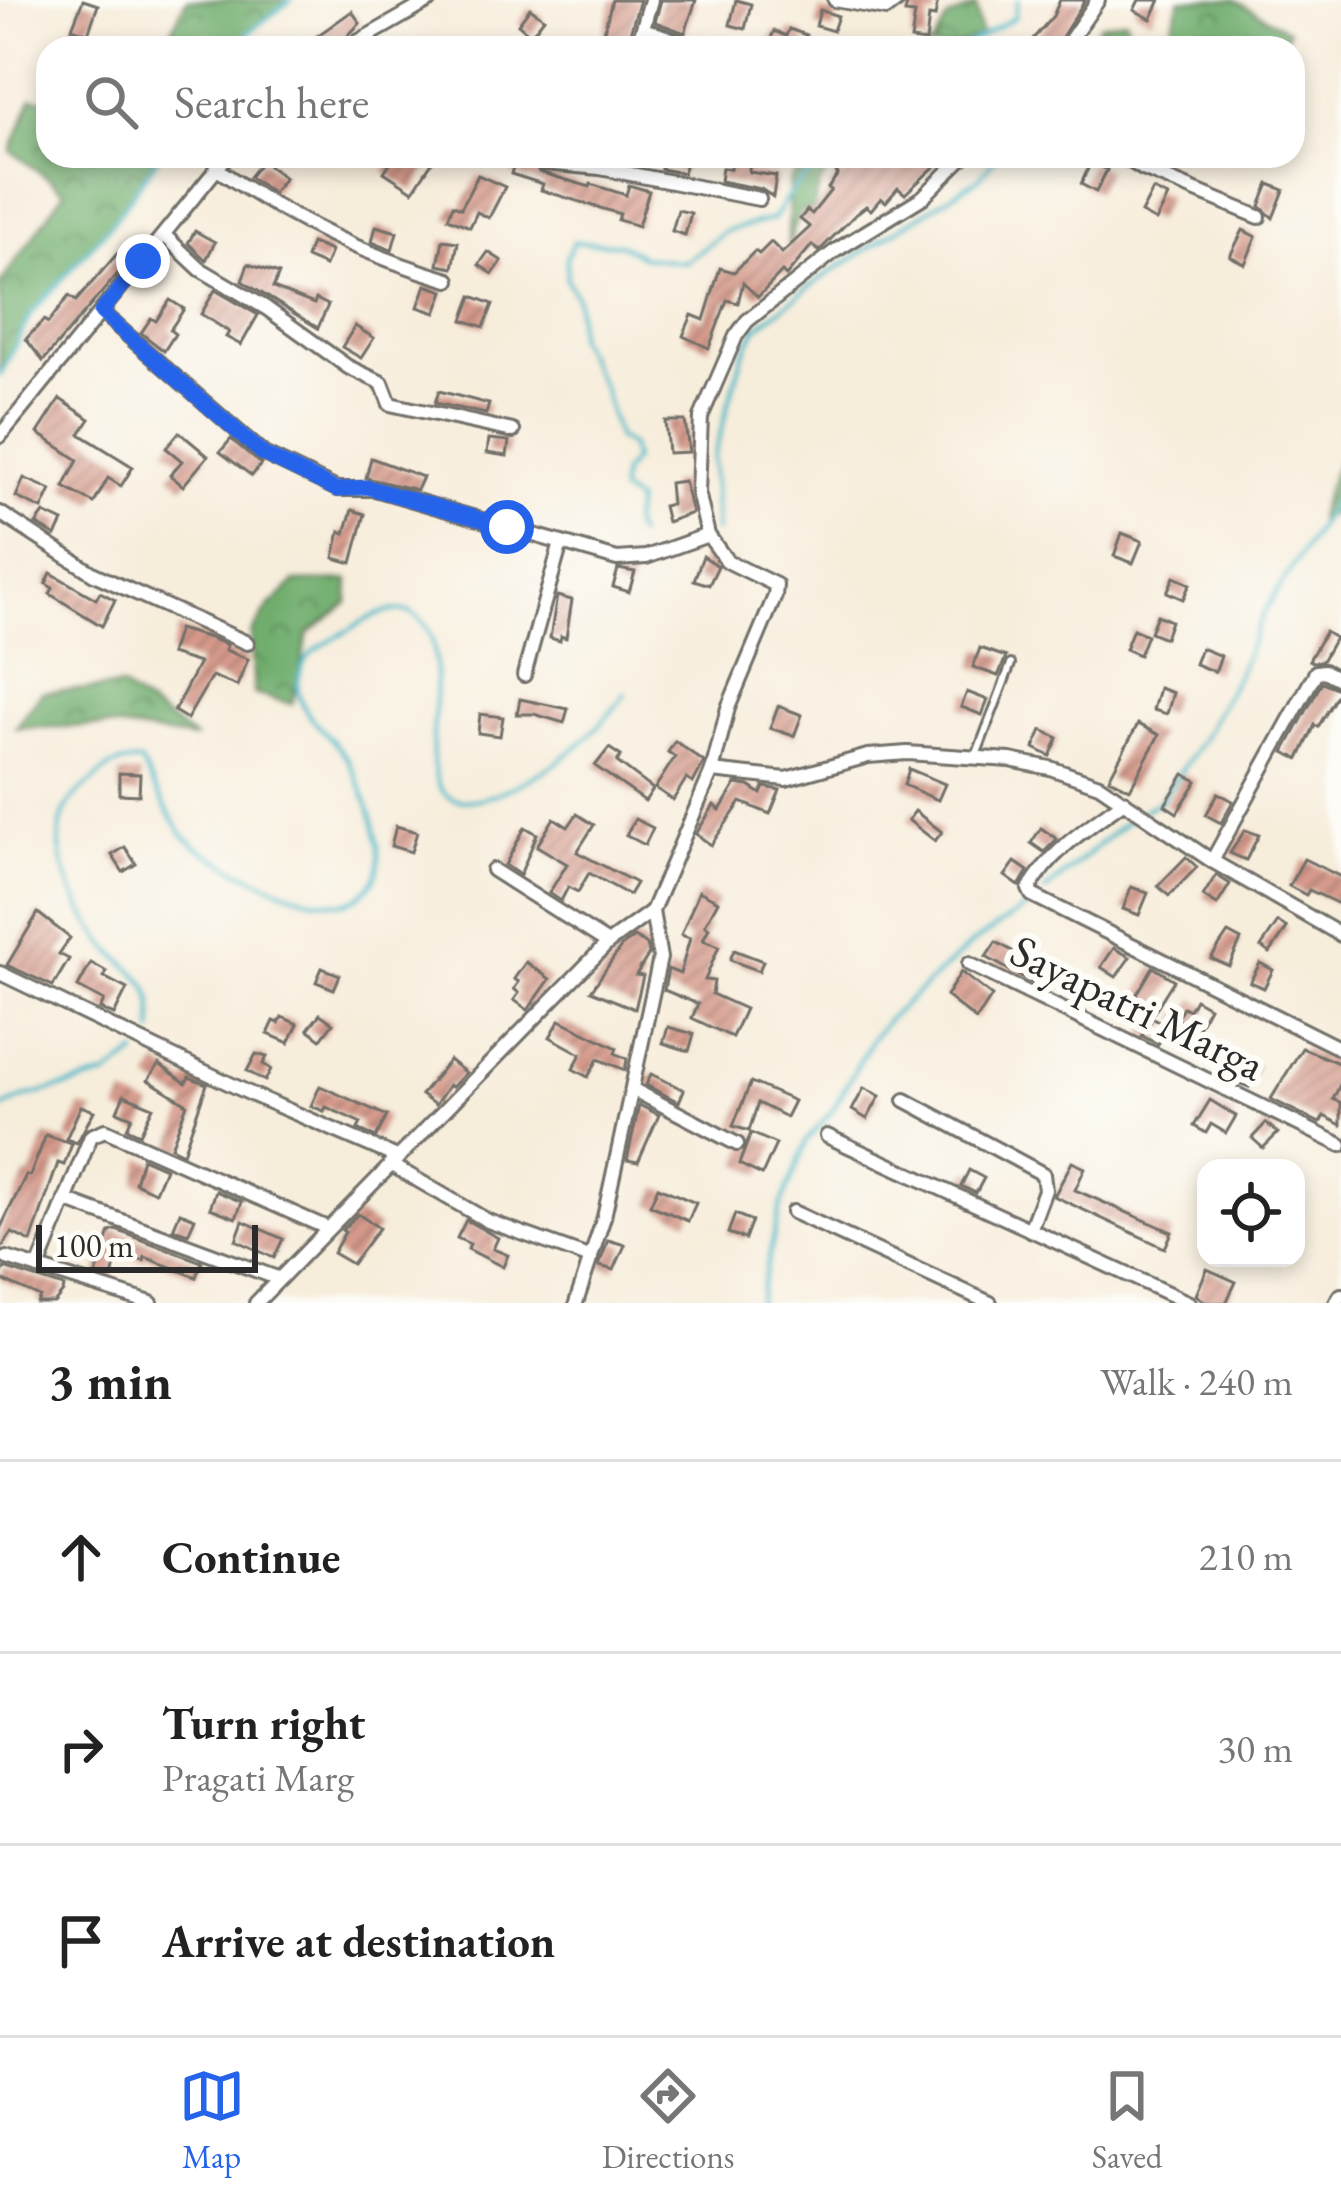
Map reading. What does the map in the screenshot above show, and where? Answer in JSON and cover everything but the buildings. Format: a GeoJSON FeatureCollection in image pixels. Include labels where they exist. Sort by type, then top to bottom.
{"type":"FeatureCollection","features":[{"type":"Feature","properties":{"kind":"street"},"geometry":{"type":"LineString","coordinates":[[367,36],[431,0]]}},
{"type":"Feature","properties":{"kind":"street"},"geometry":{"type":"LineString","coordinates":[[641,36],[651,0]]}},
{"type":"Feature","properties":{"kind":"street"},"geometry":{"type":"LineString","coordinates":[[835,0],[886,9],[898,0]]}},
{"type":"Feature","properties":{"kind":"street"},"geometry":{"type":"LineString","coordinates":[[1073,36],[1098,0]]}},
{"type":"Feature","properties":{"kind":"street"},"geometry":{"type":"LineString","coordinates":[[643,29],[663,36]]}},
{"type":"Feature","properties":{"kind":"street"},"geometry":{"type":"LineString","coordinates":[[627,168],[759,199]]}},
{"type":"Feature","properties":{"kind":"street"},"geometry":{"type":"LineString","coordinates":[[256,1303],[608,943],[652,910],[712,771],[728,708],[775,596],[776,585],[727,561],[708,536],[698,492],[701,416],[747,321],[836,250],[923,197],[952,168]]}},
{"type":"Feature","properties":{"kind":"street"},"geometry":{"type":"LineString","coordinates":[[1142,168],[1258,218]]}},
{"type":"Feature","properties":{"kind":"street"},"geometry":{"type":"LineString","coordinates":[[0,436],[217,169],[327,237],[449,280]]}},
{"type":"Feature","properties":{"kind":"street"},"geometry":{"type":"LineString","coordinates":[[164,235],[200,269],[266,308],[348,367],[382,383],[390,404],[513,431]]}},
{"type":"Feature","properties":{"kind":"street"},"geometry":{"type":"LineString","coordinates":[[101,312],[263,454],[337,490],[375,489],[631,560],[708,536]]}},
{"type":"Feature","properties":{"kind":"street"},"geometry":{"type":"LineString","coordinates":[[0,513],[94,574],[247,643]]}},
{"type":"Feature","properties":{"kind":"street"},"geometry":{"type":"LineString","coordinates":[[524,675],[561,542]]}},
{"type":"Feature","properties":{"kind":"street"},"geometry":{"type":"LineString","coordinates":[[1212,860],[1316,672],[1341,680]]}},
{"type":"Feature","properties":{"kind":"street"},"geometry":{"type":"LineString","coordinates":[[712,771],[786,779],[868,756],[907,753],[1050,768],[1099,785],[1212,860],[1341,934]]}},
{"type":"Feature","properties":{"kind":"street"},"geometry":{"type":"LineString","coordinates":[[1124,801],[1075,837],[1036,877],[1029,889],[1032,895],[1341,1049]]}},
{"type":"Feature","properties":{"kind":"street"},"geometry":{"type":"LineString","coordinates":[[493,870],[608,943]]}},
{"type":"Feature","properties":{"kind":"street"},"geometry":{"type":"LineString","coordinates":[[576,1303],[604,1216],[660,958],[652,910]]}},
{"type":"Feature","properties":{"kind":"street","name":"Sayapatri Marga"},"geometry":{"type":"LineString","coordinates":[[969,964],[1341,1145]]}},
{"type":"Feature","properties":{"kind":"street"},"geometry":{"type":"LineString","coordinates":[[0,973],[393,1161],[488,1220],[591,1258]]}},
{"type":"Feature","properties":{"kind":"street"},"geometry":{"type":"LineString","coordinates":[[632,1089],[737,1144]]}},
{"type":"Feature","properties":{"kind":"street"},"geometry":{"type":"LineString","coordinates":[[905,1100],[1043,1174],[1047,1181],[1030,1230]]}},
{"type":"Feature","properties":{"kind":"street"},"geometry":{"type":"LineString","coordinates":[[38,1268],[91,1136],[105,1130],[327,1228]]}},
{"type":"Feature","properties":{"kind":"street"},"geometry":{"type":"LineString","coordinates":[[827,1136],[1189,1303]]}},
{"type":"Feature","properties":{"kind":"street"},"geometry":{"type":"LineString","coordinates":[[65,1200],[278,1278]]}},
{"type":"Feature","properties":{"kind":"street"},"geometry":{"type":"LineString","coordinates":[[793,1212],[990,1303]]}},
{"type":"Feature","properties":{"kind":"street"},"geometry":{"type":"LineString","coordinates":[[7,1258],[151,1303]]}},
{"type":"Feature","properties":{"kind":"street"},"geometry":{"type":"LineString","coordinates":[[1336,1303],[1341,1295]]}},
{"type":"Feature","properties":{"kind":"lane"},"geometry":{"type":"LineString","coordinates":[[974,759],[1011,664]]}},
{"type":"Feature","properties":{"kind":"green space"},"geometry":{"type":"Polygon","coordinates":[[[186,0],[291,0],[246,36],[169,36],[186,0]]]}},
{"type":"Feature","properties":{"kind":"green space"},"geometry":{"type":"Polygon","coordinates":[[[1180,0],[1234,0],[1288,30],[1286,36],[1170,33],[1180,0]]]}},
{"type":"Feature","properties":{"kind":"green space"},"geometry":{"type":"Polygon","coordinates":[[[976,6],[981,35],[938,36],[947,19],[976,6]]]}},
{"type":"Feature","properties":{"kind":"green space"},"geometry":{"type":"Polygon","coordinates":[[[1126,19],[1130,36],[1093,36],[1100,25],[1126,19]]]}},
{"type":"Feature","properties":{"kind":"green space"},"geometry":{"type":"Polygon","coordinates":[[[32,98],[36,98],[36,168],[151,168],[114,221],[31,314],[0,376],[0,284],[65,191],[11,151],[32,98]]]}},
{"type":"Feature","properties":{"kind":"green space"},"geometry":{"type":"Polygon","coordinates":[[[799,168],[829,168],[813,209],[801,211],[788,246],[789,183],[799,168]]]}},
{"type":"Feature","properties":{"kind":"green space"},"geometry":{"type":"Polygon","coordinates":[[[1339,458],[1341,511],[1318,519],[1322,501],[1339,458]]]}},
{"type":"Feature","properties":{"kind":"green space"},"geometry":{"type":"Polygon","coordinates":[[[349,580],[348,603],[308,634],[292,704],[254,694],[251,634],[269,607],[295,582],[349,580]]]}},
{"type":"Feature","properties":{"kind":"green space"},"geometry":{"type":"Polygon","coordinates":[[[121,687],[196,739],[106,726],[16,728],[42,692],[121,687]]]}},
{"type":"Feature","properties":{"kind":"waterway"},"geometry":{"type":"LineString","coordinates":[[246,36],[291,0]]}},
{"type":"Feature","properties":{"kind":"waterway"},"geometry":{"type":"LineString","coordinates":[[983,36],[1015,17],[1018,0]]}},
{"type":"Feature","properties":{"kind":"waterway"},"geometry":{"type":"LineString","coordinates":[[0,376],[31,314],[114,221],[151,168]]}},
{"type":"Feature","properties":{"kind":"waterway"},"geometry":{"type":"LineString","coordinates":[[638,536],[632,524],[636,502],[620,491],[622,475],[633,460],[630,446],[617,438],[604,390],[577,338],[577,298],[567,280],[566,257],[574,242],[620,244],[643,257],[686,262],[726,231],[773,219],[814,168]]}},
{"type":"Feature","properties":{"kind":"waterway"},"geometry":{"type":"LineString","coordinates":[[716,531],[713,459],[742,357],[756,328],[820,279],[979,178],[987,168]]}},
{"type":"Feature","properties":{"kind":"waterway"},"geometry":{"type":"LineString","coordinates":[[1144,810],[1160,801],[1202,740],[1238,674],[1263,614],[1341,490]]}},
{"type":"Feature","properties":{"kind":"waterway"},"geometry":{"type":"LineString","coordinates":[[153,1032],[147,987],[95,931],[64,868],[61,824],[69,805],[104,772],[114,765],[140,762],[182,834],[201,849],[286,891],[346,902],[372,884],[379,853],[367,802],[353,771],[300,697],[299,674],[315,650],[382,613],[416,616],[431,638],[436,669],[434,771],[444,793],[466,801],[506,790],[557,762],[587,738],[625,694]]}},
{"type":"Feature","properties":{"kind":"waterway"},"geometry":{"type":"LineString","coordinates":[[1045,891],[1128,820]]}},
{"type":"Feature","properties":{"kind":"waterway"},"geometry":{"type":"LineString","coordinates":[[758,1303],[780,1209],[807,1140],[832,1111],[872,1039],[974,942],[1028,906]]}},
{"type":"Feature","properties":{"kind":"waterway"},"geometry":{"type":"LineString","coordinates":[[0,1109],[25,1097],[107,1076],[137,1053]]}},
{"type":"Feature","properties":{"kind":"waterway"},"geometry":{"type":"LineString","coordinates":[[1329,1303],[1341,1282]]}},
{"type":"Feature","properties":{"kind":"route"},"geometry":{"type":"LineString","coordinates":[[143,261],[101,312],[263,454],[337,490],[367,487],[507,527]]}}]}
